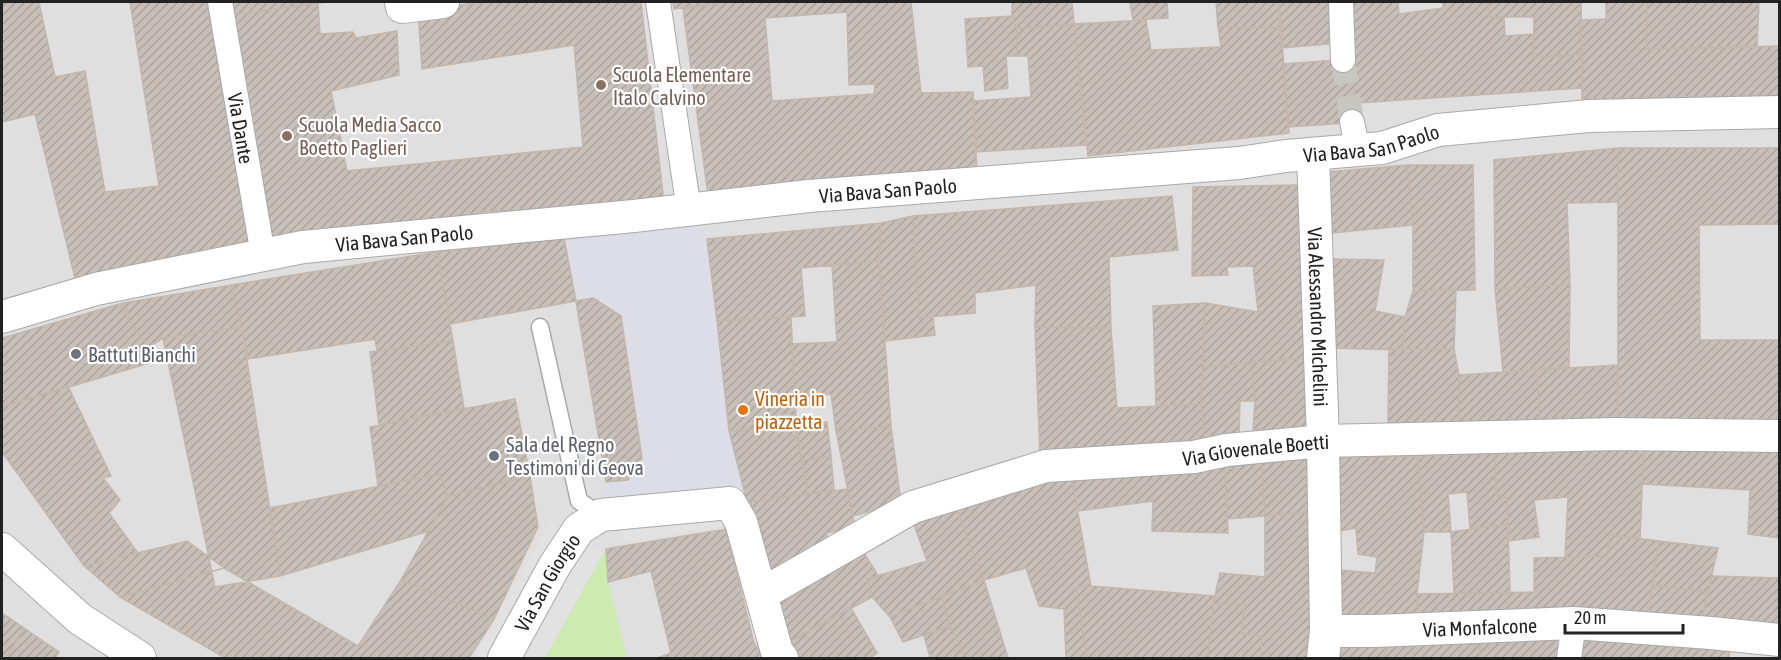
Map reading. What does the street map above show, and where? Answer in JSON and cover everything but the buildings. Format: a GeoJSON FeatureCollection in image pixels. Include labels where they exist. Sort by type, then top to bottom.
{"type":"FeatureCollection","features":[{"type":"Feature","properties":{"kind":"street","name":"Via Dante"},"geometry":{"type":"LineString","coordinates":[[220,2],[263,255]]}},
{"type":"Feature","properties":{"kind":"street"},"geometry":{"type":"LineString","coordinates":[[401,2],[402,7],[442,2]]}},
{"type":"Feature","properties":{"kind":"street"},"geometry":{"type":"LineString","coordinates":[[658,2],[689,210]]}},
{"type":"Feature","properties":{"kind":"street"},"geometry":{"type":"LineString","coordinates":[[1341,2],[1343,60]]}},
{"type":"Feature","properties":{"kind":"street","name":"Via Bava San Paolo"},"geometry":{"type":"LineString","coordinates":[[2,317],[96,289],[303,247],[689,210],[809,196],[1239,163],[1313,154],[1355,136],[1382,148],[1438,130],[1554,119],[1589,116],[1779,112]]}},
{"type":"Feature","properties":{"kind":"street","name":"Via Alessandro Michelini"},"geometry":{"type":"LineString","coordinates":[[1313,154],[1323,441],[1324,645]]}},
{"type":"Feature","properties":{"kind":"street","name":"Via Giovenale Boetti"},"geometry":{"type":"LineString","coordinates":[[762,594],[913,507],[1046,466],[1194,457],[1227,450],[1323,441],[1615,434],[1779,436]]}},
{"type":"Feature","properties":{"kind":"street"},"geometry":{"type":"LineString","coordinates":[[601,515],[730,503],[741,522],[777,652],[782,658]]}},
{"type":"Feature","properties":{"kind":"street","name":"Via San Giorgio"},"geometry":{"type":"LineString","coordinates":[[504,658],[555,565],[579,529],[601,515]]}},
{"type":"Feature","properties":{"kind":"street"},"geometry":{"type":"LineString","coordinates":[[2,549],[80,619],[140,658]]}},
{"type":"Feature","properties":{"kind":"street"},"geometry":{"type":"LineString","coordinates":[[1569,658],[1574,623]]}},
{"type":"Feature","properties":{"kind":"street","name":"Via Monfalcone"},"geometry":{"type":"LineString","coordinates":[[1324,645],[1375,631],[1574,623],[1779,640]]}},
{"type":"Feature","properties":{"kind":"lane"},"geometry":{"type":"LineString","coordinates":[[540,327],[579,501],[601,515]]}},
{"type":"Feature","properties":{"kind":"shaded area"},"geometry":{"type":"Polygon","coordinates":[[[2,2],[1779,2],[1779,658],[2,658],[2,2]]]}},
{"type":"Feature","properties":{"kind":"shaded area"},"geometry":{"type":"Polygon","coordinates":[[[702,208],[729,431],[747,502],[601,515],[606,482],[628,480],[593,298],[576,301],[564,238],[702,208]]]}},
{"type":"Feature","properties":{"kind":"shaded area"},"geometry":{"type":"Polygon","coordinates":[[[723,514],[725,526],[623,543],[622,531],[723,514]]]}},
{"type":"Feature","properties":{"kind":"shaded area"},"geometry":{"type":"Polygon","coordinates":[[[550,522],[603,553],[544,658],[474,658],[550,522]]]}},
{"type":"Feature","properties":{"kind":"green space"},"geometry":{"type":"Polygon","coordinates":[[[606,549],[608,582],[627,658],[545,658],[606,549]]]}},
{"type":"Feature","properties":{"kind":"tunnel"},"geometry":{"type":"LineString","coordinates":[[1343,60],[1352,122]]}},
{"type":"Feature","properties":{"kind":"place","name":"Scuola Elementare Italo Calvino"},"geometry":{"type":"Point","coordinates":[601,85]}},
{"type":"Feature","properties":{"kind":"place","name":"Scuola Media Sacco Boetto Paglieri"},"geometry":{"type":"Point","coordinates":[287,136]}},
{"type":"Feature","properties":{"kind":"place","name":"Battuti Bianchi"},"geometry":{"type":"Point","coordinates":[76,354]}},
{"type":"Feature","properties":{"kind":"place","name":"Vineria in piazzetta"},"geometry":{"type":"Point","coordinates":[743,410]}},
{"type":"Feature","properties":{"kind":"place","name":"Sala del Regno Testimoni di Geova"},"geometry":{"type":"Point","coordinates":[494,456]}}]}
